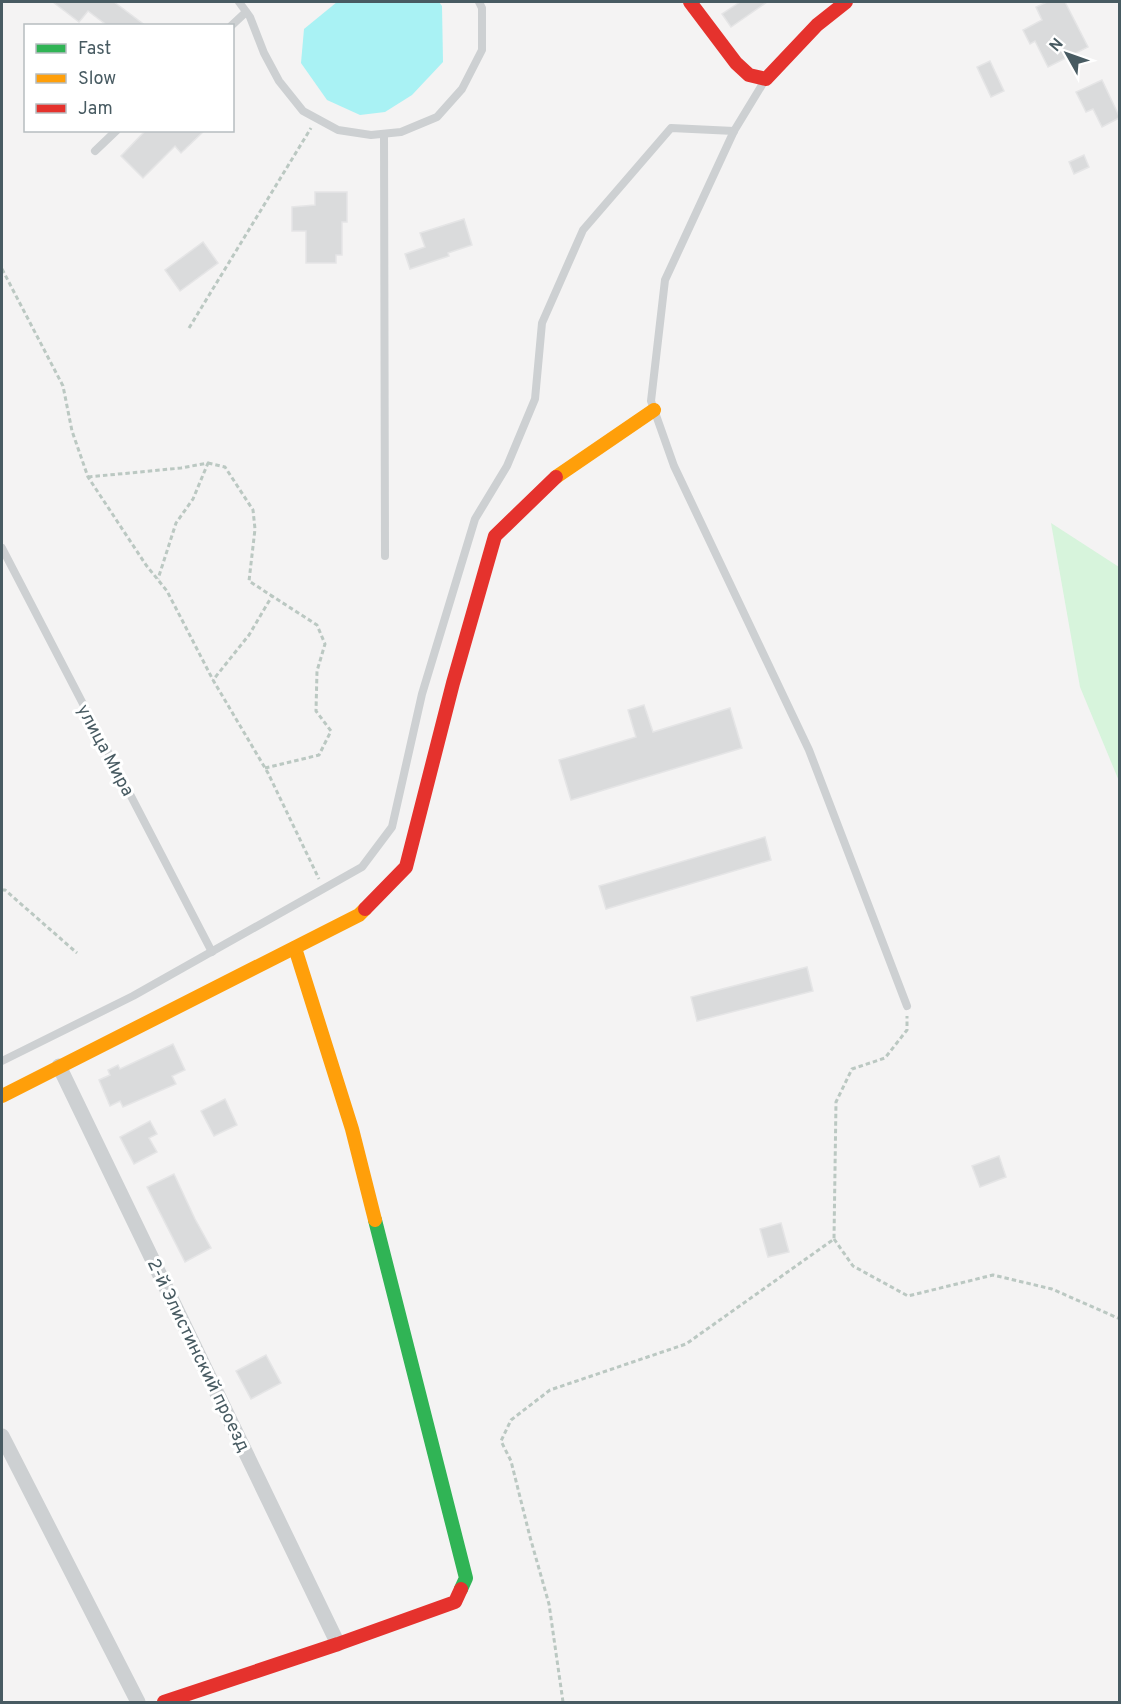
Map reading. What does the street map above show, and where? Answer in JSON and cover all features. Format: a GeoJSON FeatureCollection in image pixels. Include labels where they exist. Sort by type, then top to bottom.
{"type":"FeatureCollection","features":[{"type":"Feature","properties":{"kind":"street"},"geometry":{"type":"LineString","coordinates":[[690,2],[736,63],[749,75],[766,79],[817,24],[846,2]]}},
{"type":"Feature","properties":{"kind":"street"},"geometry":{"type":"LineString","coordinates":[[2,1096],[359,915],[406,867],[453,683],[495,536],[555,478],[654,410]]}},
{"type":"Feature","properties":{"kind":"street"},"geometry":{"type":"LineString","coordinates":[[164,1702],[455,1602],[466,1578],[352,1129],[295,948]]}},
{"type":"Feature","properties":{"kind":"street","name":"2-й Элистинский проезд"},"geometry":{"type":"LineString","coordinates":[[59,1066],[338,1644]]}},
{"type":"Feature","properties":{"kind":"street"},"geometry":{"type":"LineString","coordinates":[[2,1436],[138,1702]]}},
{"type":"Feature","properties":{"kind":"lane"},"geometry":{"type":"LineString","coordinates":[[239,2],[250,17],[264,53],[279,81],[303,111],[338,130],[371,135],[400,132],[437,117],[462,89],[482,50],[482,8],[479,2]]}},
{"type":"Feature","properties":{"kind":"lane"},"geometry":{"type":"LineString","coordinates":[[233,24],[246,12]]}},
{"type":"Feature","properties":{"kind":"lane"},"geometry":{"type":"LineString","coordinates":[[766,79],[735,131],[665,280],[651,401],[674,466],[809,750],[907,1006]]}},
{"type":"Feature","properties":{"kind":"lane"},"geometry":{"type":"LineString","coordinates":[[2,1061],[133,996],[362,867],[392,827],[422,694],[474,519],[507,466],[535,399],[542,323],[583,230],[671,128],[735,131]]}},
{"type":"Feature","properties":{"kind":"lane"},"geometry":{"type":"LineString","coordinates":[[95,151],[115,132]]}},
{"type":"Feature","properties":{"kind":"lane"},"geometry":{"type":"LineString","coordinates":[[384,134],[385,556]]}},
{"type":"Feature","properties":{"kind":"lane","name":"улица Мира"},"geometry":{"type":"LineString","coordinates":[[2,548],[212,952]]}},
{"type":"Feature","properties":{"kind":"path"},"geometry":{"type":"LineString","coordinates":[[189,328],[317,119]]}},
{"type":"Feature","properties":{"kind":"path"},"geometry":{"type":"LineString","coordinates":[[2,269],[63,386],[72,431],[88,477],[146,566],[167,591],[213,680],[265,768],[324,889]]}},
{"type":"Feature","properties":{"kind":"path"},"geometry":{"type":"LineString","coordinates":[[88,477],[181,468],[208,463],[225,467],[254,510],[255,530],[249,581],[317,625],[325,644],[317,671],[315,711],[331,731],[319,755],[265,768]]}},
{"type":"Feature","properties":{"kind":"path"},"geometry":{"type":"LineString","coordinates":[[158,579],[176,523],[193,499],[208,463]]}},
{"type":"Feature","properties":{"kind":"path"},"geometry":{"type":"LineString","coordinates":[[213,680],[249,635],[272,596]]}},
{"type":"Feature","properties":{"kind":"path"},"geometry":{"type":"LineString","coordinates":[[2,890],[5,890],[77,953]]}},
{"type":"Feature","properties":{"kind":"path"},"geometry":{"type":"LineString","coordinates":[[907,1006],[907,1030],[885,1058],[852,1069],[836,1102],[834,1239],[853,1266],[908,1296],[993,1275],[1052,1290],[1119,1319]]}},
{"type":"Feature","properties":{"kind":"path"},"geometry":{"type":"LineString","coordinates":[[564,1702],[549,1604],[511,1461],[501,1441],[511,1420],[550,1390],[686,1344],[834,1239]]}},
{"type":"Feature","properties":{"kind":"green space"},"geometry":{"type":"Polygon","coordinates":[[[1051,523],[1119,567],[1119,781],[1080,687],[1051,523]]]}},
{"type":"Feature","properties":{"kind":"water"},"geometry":{"type":"Polygon","coordinates":[[[337,2],[439,2],[442,6],[443,62],[412,95],[385,112],[360,115],[327,100],[301,63],[304,29],[337,2]]]}},
{"type":"Feature","properties":{"kind":"building"},"geometry":{"type":"Polygon","coordinates":[[[53,2],[114,2],[143,24],[105,24],[88,11],[79,22],[53,2]]]}},
{"type":"Feature","properties":{"kind":"building"},"geometry":{"type":"Polygon","coordinates":[[[740,2],[767,2],[731,27],[722,14],[740,2]]]}},
{"type":"Feature","properties":{"kind":"building"},"geometry":{"type":"Polygon","coordinates":[[[1047,2],[1065,2],[1088,47],[1048,67],[1035,41],[1030,44],[1023,30],[1042,20],[1036,7],[1047,2]]]}},
{"type":"Feature","properties":{"kind":"building"},"geometry":{"type":"Polygon","coordinates":[[[990,61],[1004,91],[991,97],[977,67],[990,61]]]}},
{"type":"Feature","properties":{"kind":"building"},"geometry":{"type":"Polygon","coordinates":[[[1102,80],[1119,118],[1102,127],[1093,109],[1086,112],[1076,92],[1102,80]]]}},
{"type":"Feature","properties":{"kind":"building"},"geometry":{"type":"Polygon","coordinates":[[[144,132],[203,132],[181,153],[175,146],[143,178],[121,156],[144,132]]]}},
{"type":"Feature","properties":{"kind":"building"},"geometry":{"type":"Polygon","coordinates":[[[1084,155],[1089,167],[1074,174],[1069,162],[1084,155]]]}},
{"type":"Feature","properties":{"kind":"building"},"geometry":{"type":"Polygon","coordinates":[[[315,192],[347,192],[347,222],[342,222],[342,255],[336,255],[336,263],[306,263],[306,231],[292,231],[292,207],[315,205],[315,192]]]}},
{"type":"Feature","properties":{"kind":"building"},"geometry":{"type":"Polygon","coordinates":[[[464,219],[472,245],[448,253],[449,256],[410,269],[405,254],[425,247],[420,233],[464,219]]]}},
{"type":"Feature","properties":{"kind":"building"},"geometry":{"type":"Polygon","coordinates":[[[203,242],[218,263],[180,291],[165,270],[203,242]]]}},
{"type":"Feature","properties":{"kind":"building"},"geometry":{"type":"Polygon","coordinates":[[[644,705],[653,732],[730,708],[742,748],[571,800],[559,760],[636,737],[628,710],[644,705]]]}},
{"type":"Feature","properties":{"kind":"building"},"geometry":{"type":"Polygon","coordinates":[[[765,837],[771,860],[606,909],[599,886],[765,837]]]}},
{"type":"Feature","properties":{"kind":"building"},"geometry":{"type":"Polygon","coordinates":[[[807,967],[813,991],[697,1021],[691,997],[807,967]]]}},
{"type":"Feature","properties":{"kind":"building"},"geometry":{"type":"Polygon","coordinates":[[[173,1044],[185,1070],[172,1076],[176,1084],[123,1107],[120,1101],[110,1106],[99,1080],[110,1075],[108,1070],[118,1065],[120,1069],[173,1044]]]}},
{"type":"Feature","properties":{"kind":"building"},"geometry":{"type":"Polygon","coordinates":[[[225,1099],[237,1125],[214,1136],[201,1111],[225,1099]]]}},
{"type":"Feature","properties":{"kind":"building"},"geometry":{"type":"Polygon","coordinates":[[[150,1121],[157,1134],[149,1138],[157,1152],[134,1164],[120,1137],[150,1121]]]}},
{"type":"Feature","properties":{"kind":"building"},"geometry":{"type":"Polygon","coordinates":[[[999,1156],[1006,1177],[980,1187],[972,1166],[999,1156]]]}},
{"type":"Feature","properties":{"kind":"building"},"geometry":{"type":"Polygon","coordinates":[[[174,1174],[211,1248],[185,1262],[147,1187],[174,1174]]]}},
{"type":"Feature","properties":{"kind":"building"},"geometry":{"type":"Polygon","coordinates":[[[781,1223],[789,1252],[768,1257],[760,1229],[781,1223]]]}},
{"type":"Feature","properties":{"kind":"building"},"geometry":{"type":"Polygon","coordinates":[[[266,1355],[281,1383],[251,1399],[236,1371],[266,1355]]]}},
{"type":"Feature","properties":{"kind":"traffic: fast"},"geometry":{"type":"LineString","coordinates":[[375,1220],[466,1578],[461,1589]]}},
{"type":"Feature","properties":{"kind":"traffic: slow"},"geometry":{"type":"LineString","coordinates":[[556,477],[654,410]]}},
{"type":"Feature","properties":{"kind":"traffic: slow"},"geometry":{"type":"LineString","coordinates":[[2,1096],[359,915],[365,909]]}},
{"type":"Feature","properties":{"kind":"traffic: slow"},"geometry":{"type":"LineString","coordinates":[[295,948],[352,1129],[375,1220]]}},
{"type":"Feature","properties":{"kind":"traffic: jam"},"geometry":{"type":"LineString","coordinates":[[690,2],[736,63],[749,75],[766,79],[817,25],[846,2]]}},
{"type":"Feature","properties":{"kind":"traffic: jam"},"geometry":{"type":"LineString","coordinates":[[365,909],[406,867],[453,683],[495,536],[556,477]]}},
{"type":"Feature","properties":{"kind":"traffic: jam"},"geometry":{"type":"LineString","coordinates":[[164,1702],[455,1602],[461,1589]]}}]}
